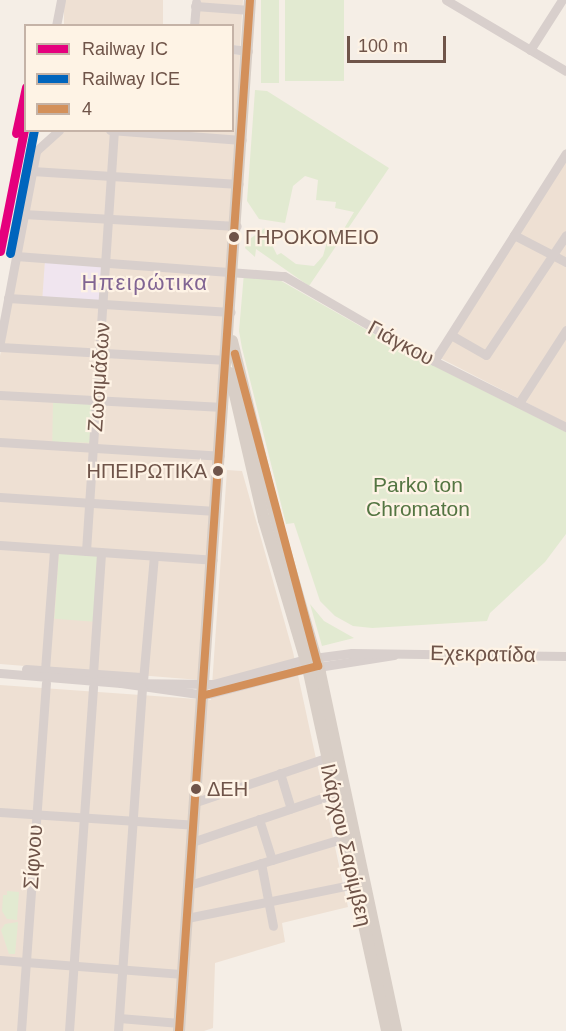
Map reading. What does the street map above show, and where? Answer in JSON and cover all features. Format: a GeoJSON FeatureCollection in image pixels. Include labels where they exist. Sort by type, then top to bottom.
{"type":"FeatureCollection","features":[{"type":"Feature","properties":{"kind":"main road"},"geometry":{"type":"LineString","coordinates":[[180,1027],[237,226],[242,140],[239,93],[248,51],[251,3]]}},
{"type":"Feature","properties":{"kind":"main road"},"geometry":{"type":"LineString","coordinates":[[229,328],[312,662]]}},
{"type":"Feature","properties":{"kind":"main road"},"geometry":{"type":"LineString","coordinates":[[227,360],[264,520],[312,662]]}},
{"type":"Feature","properties":{"kind":"main road","name":"Ιλάρχου Σαρίμβεη"},"geometry":{"type":"LineString","coordinates":[[312,662],[326,758],[387,1031]]}},
{"type":"Feature","properties":{"kind":"main road","name":"Ιλάρχου Σαρίμβεη"},"geometry":{"type":"LineString","coordinates":[[312,662],[396,1031]]}},
{"type":"Feature","properties":{"kind":"street"},"geometry":{"type":"LineString","coordinates":[[56,24],[61,0]]}},
{"type":"Feature","properties":{"kind":"street"},"geometry":{"type":"LineString","coordinates":[[447,0],[566,71]]}},
{"type":"Feature","properties":{"kind":"street"},"geometry":{"type":"LineString","coordinates":[[530,50],[562,0]]}},
{"type":"Feature","properties":{"kind":"street"},"geometry":{"type":"LineString","coordinates":[[194,24],[196,3],[251,3]]}},
{"type":"Feature","properties":{"kind":"street"},"geometry":{"type":"LineString","coordinates":[[234,50],[248,51]]}},
{"type":"Feature","properties":{"kind":"street"},"geometry":{"type":"LineString","coordinates":[[0,342],[23,214],[38,147],[57,132]]}},
{"type":"Feature","properties":{"kind":"street","name":"Ζωσιμάδων"},"geometry":{"type":"LineString","coordinates":[[86,551],[109,219],[112,132]]}},
{"type":"Feature","properties":{"kind":"street"},"geometry":{"type":"LineString","coordinates":[[126,132],[242,140]]}},
{"type":"Feature","properties":{"kind":"street"},"geometry":{"type":"LineString","coordinates":[[434,361],[566,153]]}},
{"type":"Feature","properties":{"kind":"street"},"geometry":{"type":"LineString","coordinates":[[32,171],[239,184]]}},
{"type":"Feature","properties":{"kind":"street"},"geometry":{"type":"LineString","coordinates":[[23,214],[237,226]]}},
{"type":"Feature","properties":{"kind":"street"},"geometry":{"type":"LineString","coordinates":[[514,235],[566,262]]}},
{"type":"Feature","properties":{"kind":"street"},"geometry":{"type":"LineString","coordinates":[[451,335],[486,355],[566,235]]}},
{"type":"Feature","properties":{"kind":"street","name":"Γιάγκου"},"geometry":{"type":"LineString","coordinates":[[16,256],[234,269],[284,276],[434,361],[566,427]]}},
{"type":"Feature","properties":{"kind":"street"},"geometry":{"type":"LineString","coordinates":[[8,298],[231,312]]}},
{"type":"Feature","properties":{"kind":"street"},"geometry":{"type":"LineString","coordinates":[[519,404],[564,337]]}},
{"type":"Feature","properties":{"kind":"street"},"geometry":{"type":"LineString","coordinates":[[0,347],[227,360]]}},
{"type":"Feature","properties":{"kind":"street"},"geometry":{"type":"LineString","coordinates":[[0,395],[224,407]]}},
{"type":"Feature","properties":{"kind":"street"},"geometry":{"type":"LineString","coordinates":[[0,442],[94,451]]}},
{"type":"Feature","properties":{"kind":"street"},"geometry":{"type":"LineString","coordinates":[[0,448],[220,459]]}},
{"type":"Feature","properties":{"kind":"street"},"geometry":{"type":"LineString","coordinates":[[0,497],[216,511]]}},
{"type":"Feature","properties":{"kind":"street"},"geometry":{"type":"LineString","coordinates":[[0,545],[212,560]]}},
{"type":"Feature","properties":{"kind":"street"},"geometry":{"type":"LineString","coordinates":[[45,670],[54,549]]}},
{"type":"Feature","properties":{"kind":"street"},"geometry":{"type":"LineString","coordinates":[[93,674],[101,552]]}},
{"type":"Feature","properties":{"kind":"street"},"geometry":{"type":"LineString","coordinates":[[118,1031],[154,556]]}},
{"type":"Feature","properties":{"kind":"street","name":"Εχεκρατίδα"},"geometry":{"type":"LineString","coordinates":[[0,673],[205,690],[312,662],[401,652],[566,656]]}},
{"type":"Feature","properties":{"kind":"street"},"geometry":{"type":"LineString","coordinates":[[0,668],[93,674],[143,684]]}},
{"type":"Feature","properties":{"kind":"street"},"geometry":{"type":"LineString","coordinates":[[0,680],[93,687],[143,684]]}},
{"type":"Feature","properties":{"kind":"street","name":"Σίφνου"},"geometry":{"type":"LineString","coordinates":[[21,1031],[46,683]]}},
{"type":"Feature","properties":{"kind":"street"},"geometry":{"type":"LineString","coordinates":[[69,1031],[93,687]]}},
{"type":"Feature","properties":{"kind":"street"},"geometry":{"type":"LineString","coordinates":[[196,801],[326,758]]}},
{"type":"Feature","properties":{"kind":"street"},"geometry":{"type":"LineString","coordinates":[[280,773],[291,808]]}},
{"type":"Feature","properties":{"kind":"street"},"geometry":{"type":"LineString","coordinates":[[192,842],[334,794]]}},
{"type":"Feature","properties":{"kind":"street"},"geometry":{"type":"LineString","coordinates":[[0,812],[194,825]]}},
{"type":"Feature","properties":{"kind":"street"},"geometry":{"type":"LineString","coordinates":[[259,819],[272,860]]}},
{"type":"Feature","properties":{"kind":"street"},"geometry":{"type":"LineString","coordinates":[[189,885],[345,838]]}},
{"type":"Feature","properties":{"kind":"street"},"geometry":{"type":"LineString","coordinates":[[261,863],[270,900],[273,926]]}},
{"type":"Feature","properties":{"kind":"street"},"geometry":{"type":"LineString","coordinates":[[187,918],[355,884]]}},
{"type":"Feature","properties":{"kind":"street"},"geometry":{"type":"LineString","coordinates":[[0,960],[183,974]]}},
{"type":"Feature","properties":{"kind":"street"},"geometry":{"type":"LineString","coordinates":[[119,1018],[180,1027]]}},
{"type":"Feature","properties":{"kind":"shaded area"},"geometry":{"type":"Polygon","coordinates":[[[64,0],[163,0],[163,24],[64,24],[64,0]]]}},
{"type":"Feature","properties":{"kind":"shaded area"},"geometry":{"type":"Polygon","coordinates":[[[199,0],[243,0],[240,46],[234,45],[234,24],[198,24],[199,0]]]}},
{"type":"Feature","properties":{"kind":"shaded area"},"geometry":{"type":"Polygon","coordinates":[[[234,54],[240,55],[200,680],[0,664],[0,356],[38,154],[60,132],[234,132],[234,54]]]}},
{"type":"Feature","properties":{"kind":"shaded area"},"geometry":{"type":"Polygon","coordinates":[[[566,159],[566,423],[440,358],[566,159]]]}},
{"type":"Feature","properties":{"kind":"shaded area"},"geometry":{"type":"Polygon","coordinates":[[[45,260],[104,264],[101,301],[42,297],[45,260]]]}},
{"type":"Feature","properties":{"kind":"shaded area"},"geometry":{"type":"Polygon","coordinates":[[[227,470],[242,471],[293,652],[348,907],[282,923],[285,942],[215,963],[213,1028],[204,1031],[0,1031],[0,685],[211,700],[227,470]]]}},
{"type":"Feature","properties":{"kind":"green space"},"geometry":{"type":"Polygon","coordinates":[[[261,0],[279,0],[279,83],[261,83],[261,0]]]}},
{"type":"Feature","properties":{"kind":"green space"},"geometry":{"type":"Polygon","coordinates":[[[285,0],[344,0],[344,81],[285,81],[285,0]]]}},
{"type":"Feature","properties":{"kind":"green space"},"geometry":{"type":"Polygon","coordinates":[[[255,90],[267,91],[389,168],[309,286],[256,249],[255,257],[245,248],[247,241],[265,228],[275,241],[271,243],[277,255],[281,253],[296,264],[314,266],[323,256],[330,231],[342,232],[354,212],[335,208],[336,202],[316,200],[318,180],[305,176],[293,186],[285,223],[259,219],[247,201],[255,90]]]}},
{"type":"Feature","properties":{"kind":"green space","name":"Parko ton Chromaton"},"geometry":{"type":"Polygon","coordinates":[[[244,273],[276,278],[395,346],[566,432],[566,534],[545,562],[490,613],[487,621],[372,628],[353,626],[335,616],[320,601],[294,523],[286,524],[242,348],[239,331],[244,273]]]}},
{"type":"Feature","properties":{"kind":"green space"},"geometry":{"type":"Polygon","coordinates":[[[53,401],[93,402],[92,443],[52,442],[53,401]]]}},
{"type":"Feature","properties":{"kind":"green space"},"geometry":{"type":"Polygon","coordinates":[[[59,552],[99,555],[94,622],[54,619],[59,552]]]}},
{"type":"Feature","properties":{"kind":"green space"},"geometry":{"type":"Polygon","coordinates":[[[310,604],[324,621],[354,638],[322,646],[310,604]]]}},
{"type":"Feature","properties":{"kind":"green space"},"geometry":{"type":"Polygon","coordinates":[[[7,891],[19,892],[17,920],[7,919],[2,911],[3,895],[7,895],[7,891]]]}},
{"type":"Feature","properties":{"kind":"green space"},"geometry":{"type":"Polygon","coordinates":[[[18,922],[15,954],[9,954],[1,930],[5,924],[18,922]]]}},
{"type":"Feature","properties":{"kind":"rail line","name":"IC"},"geometry":{"type":"LineString","coordinates":[[16,133],[24,96]]}},
{"type":"Feature","properties":{"kind":"rail line","name":"IC"},"geometry":{"type":"LineString","coordinates":[[0,251],[24,130]]}},
{"type":"Feature","properties":{"kind":"rail line","name":"ICE"},"geometry":{"type":"LineString","coordinates":[[10,253],[34,132]]}},
{"type":"Feature","properties":{"kind":"transit line","name":"4"},"geometry":{"type":"LineString","coordinates":[[179,1031],[250,0]]}},
{"type":"Feature","properties":{"kind":"transit line","name":"4"},"geometry":{"type":"LineString","coordinates":[[205,695],[318,666],[235,354]]}},
{"type":"Feature","properties":{"kind":"place","name":"ΓΗΡΟΚΟΜΕΙΟ"},"geometry":{"type":"Point","coordinates":[234,237]}},
{"type":"Feature","properties":{"kind":"place","name":"ΗΠΕΙΡΩΤΙΚΑ"},"geometry":{"type":"Point","coordinates":[218,471]}},
{"type":"Feature","properties":{"kind":"place","name":"ΔΕΗ"},"geometry":{"type":"Point","coordinates":[196,789]}},
{"type":"Feature","properties":{"kind":"district","name":"Ηπειρώτικα"},"geometry":{"type":"Point","coordinates":[145,283]}}]}
